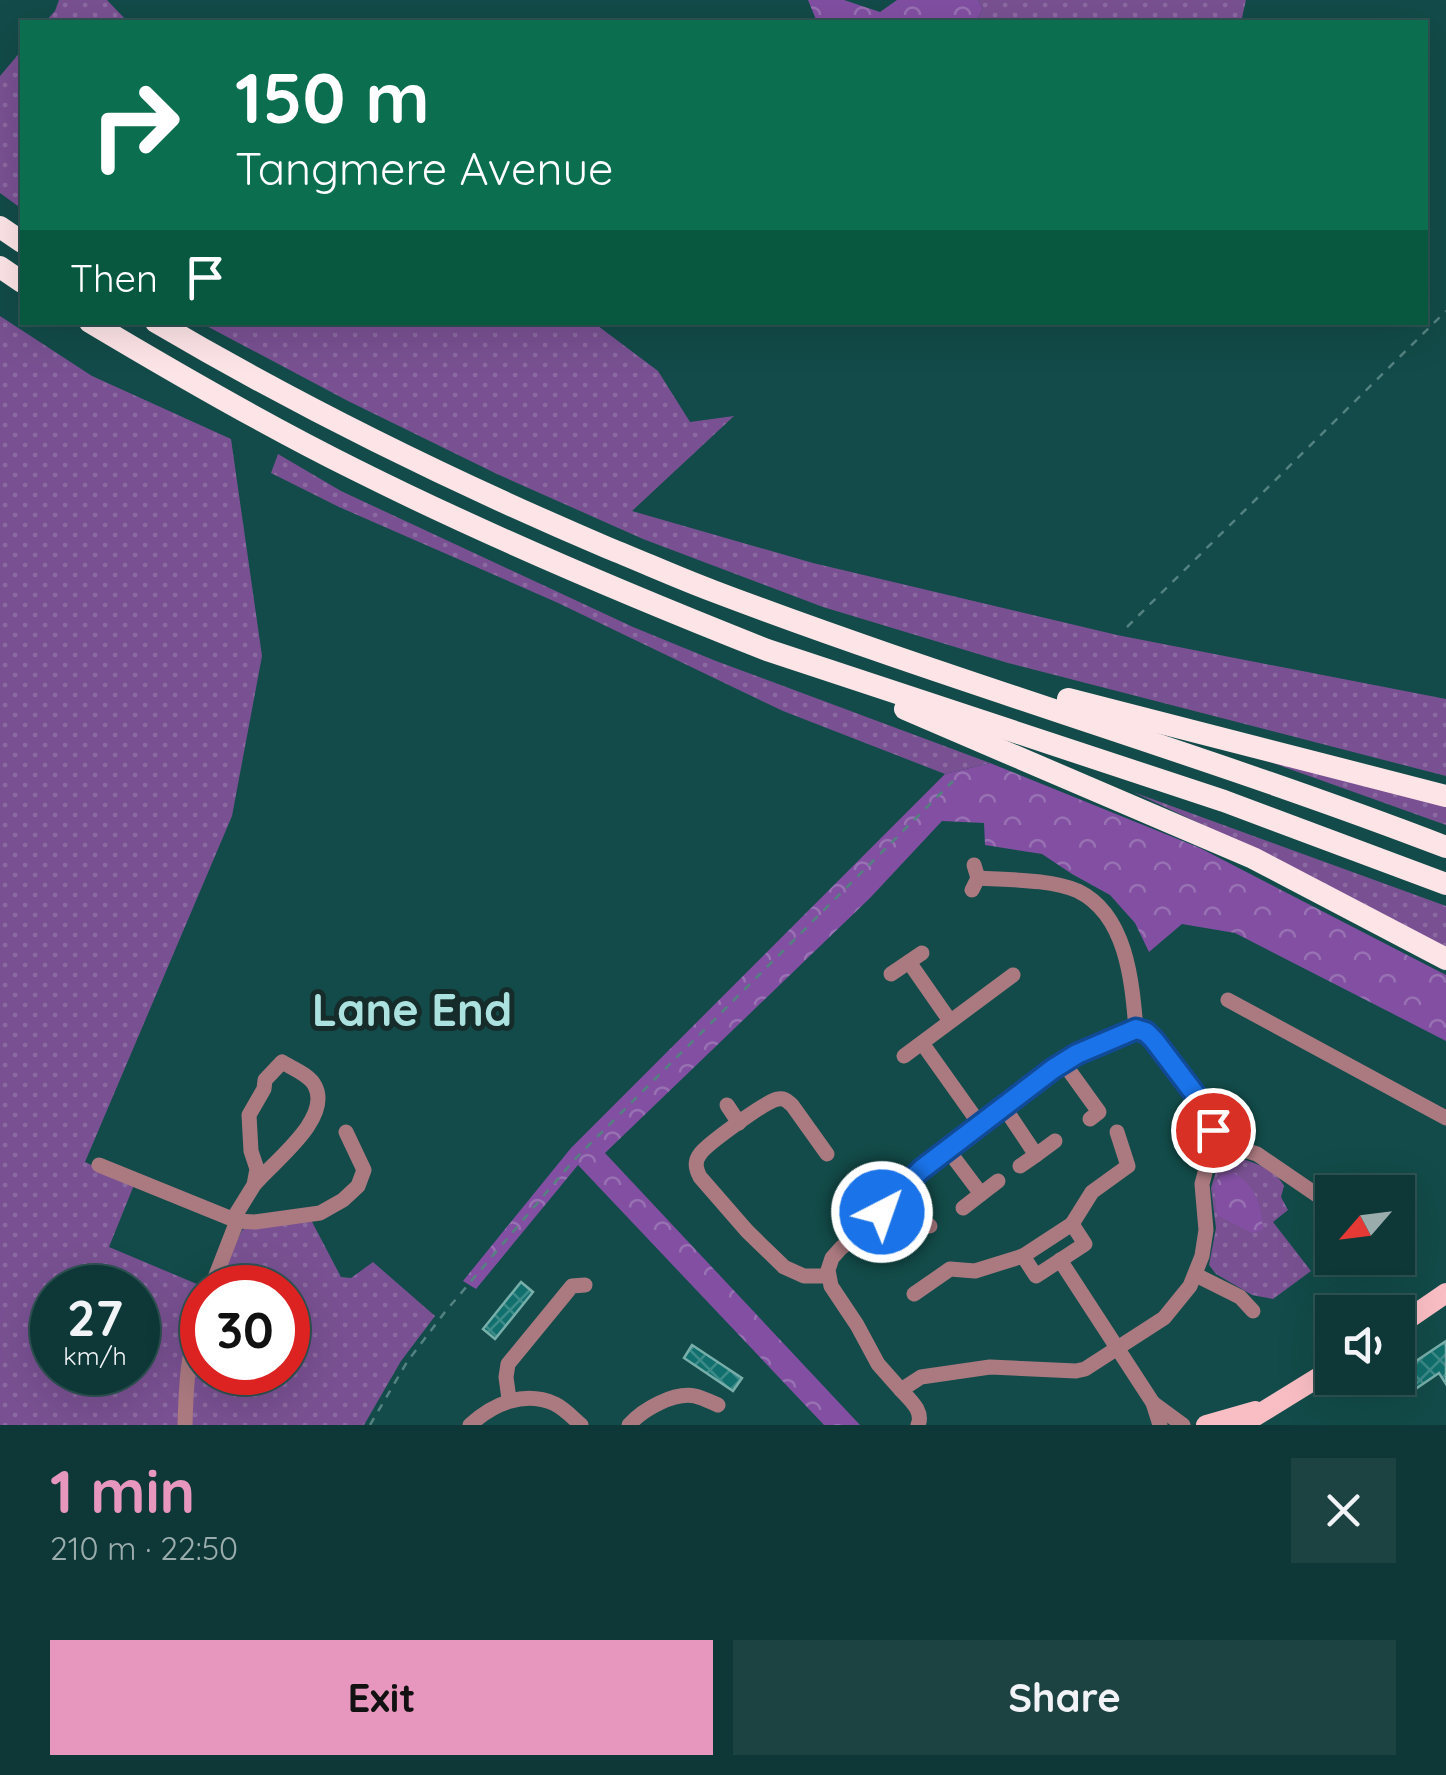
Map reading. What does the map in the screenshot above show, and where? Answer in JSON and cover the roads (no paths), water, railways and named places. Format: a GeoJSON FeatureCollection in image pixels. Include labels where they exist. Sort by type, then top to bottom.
{"type":"FeatureCollection","features":[{"type":"Feature","properties":{"kind":"highway"},"geometry":{"type":"LineString","coordinates":[[95,325],[197,386],[356,470],[531,553],[1253,858],[1446,959]]}},
{"type":"Feature","properties":{"kind":"highway"},"geometry":{"type":"LineString","coordinates":[[161,325],[375,442],[541,519],[710,590],[1239,771],[1446,847]]}},
{"type":"Feature","properties":{"kind":"highway"},"geometry":{"type":"LineString","coordinates":[[871,648],[1446,796]]}},
{"type":"Feature","properties":{"kind":"highway"},"geometry":{"type":"LineString","coordinates":[[767,650],[1224,801],[1446,884]]}},
{"type":"Feature","properties":{"kind":"main road"},"geometry":{"type":"LineString","coordinates":[[1415,1314],[1446,1293]]}},
{"type":"Feature","properties":{"kind":"main road"},"geometry":{"type":"LineString","coordinates":[[1241,1425],[1315,1379]]}},
{"type":"Feature","properties":{"kind":"main road"},"geometry":{"type":"LineString","coordinates":[[1206,1425],[1271,1406]]}},
{"type":"Feature","properties":{"kind":"street"},"geometry":{"type":"LineString","coordinates":[[974,878],[1045,883],[1078,891],[1096,904],[1120,940],[1136,1029]]}},
{"type":"Feature","properties":{"kind":"street"},"geometry":{"type":"LineString","coordinates":[[892,974],[916,958],[957,1016]]}},
{"type":"Feature","properties":{"kind":"street"},"geometry":{"type":"LineString","coordinates":[[904,1056],[1013,975]]}},
{"type":"Feature","properties":{"kind":"street"},"geometry":{"type":"LineString","coordinates":[[1228,1000],[1446,1118]]}},
{"type":"Feature","properties":{"kind":"street"},"geometry":{"type":"LineString","coordinates":[[918,1425],[919,1411],[878,1364],[840,1302],[828,1276],[829,1264],[836,1252],[866,1230],[922,1169],[1063,1062],[1136,1029]]}},
{"type":"Feature","properties":{"kind":"street"},"geometry":{"type":"LineString","coordinates":[[902,1390],[921,1377],[990,1366],[1076,1371],[1085,1368],[1164,1318],[1184,1296],[1196,1274],[1206,1230],[1202,1184],[1212,1147],[1212,1122],[1150,1036],[1136,1029]]}},
{"type":"Feature","properties":{"kind":"street"},"geometry":{"type":"LineString","coordinates":[[922,1043],[981,1126]]}},
{"type":"Feature","properties":{"kind":"street"},"geometry":{"type":"LineString","coordinates":[[219,1265],[235,1220],[254,1185],[308,1129],[318,1102],[317,1088],[310,1080],[282,1062],[265,1080],[249,1115],[251,1151],[257,1169],[254,1185]]}},
{"type":"Feature","properties":{"kind":"street"},"geometry":{"type":"LineString","coordinates":[[1063,1062],[1100,1111]]}},
{"type":"Feature","properties":{"kind":"street"},"geometry":{"type":"LineString","coordinates":[[827,1154],[798,1113],[778,1098],[739,1123],[700,1154],[696,1162],[698,1172],[741,1224],[784,1267],[804,1276],[828,1276]]}},
{"type":"Feature","properties":{"kind":"street"},"geometry":{"type":"LineString","coordinates":[[726,1105],[739,1123]]}},
{"type":"Feature","properties":{"kind":"street"},"geometry":{"type":"LineString","coordinates":[[1004,1107],[1036,1155]]}},
{"type":"Feature","properties":{"kind":"street"},"geometry":{"type":"LineString","coordinates":[[99,1165],[235,1220],[255,1222],[320,1213],[358,1186],[364,1170],[346,1132]]}},
{"type":"Feature","properties":{"kind":"street"},"geometry":{"type":"LineString","coordinates":[[914,1294],[950,1269],[975,1270],[1023,1256],[1072,1224],[1092,1192],[1128,1166],[1117,1132]]}},
{"type":"Feature","properties":{"kind":"street"},"geometry":{"type":"LineString","coordinates":[[1020,1166],[1055,1142]]}},
{"type":"Feature","properties":{"kind":"street"},"geometry":{"type":"LineString","coordinates":[[1212,1147],[1256,1154],[1306,1193]]}},
{"type":"Feature","properties":{"kind":"street"},"geometry":{"type":"LineString","coordinates":[[948,1150],[981,1194]]}},
{"type":"Feature","properties":{"kind":"street"},"geometry":{"type":"LineString","coordinates":[[963,1208],[998,1182]]}},
{"type":"Feature","properties":{"kind":"street"},"geometry":{"type":"LineString","coordinates":[[894,1197],[910,1206],[924,1225],[930,1226]]}},
{"type":"Feature","properties":{"kind":"street"},"geometry":{"type":"LineString","coordinates":[[1023,1256],[1036,1276],[1085,1244],[1072,1224]]}},
{"type":"Feature","properties":{"kind":"street"},"geometry":{"type":"LineString","coordinates":[[1060,1260],[1153,1403],[1160,1425]]}},
{"type":"Feature","properties":{"kind":"street"},"geometry":{"type":"LineString","coordinates":[[1196,1274],[1240,1297],[1254,1312]]}},
{"type":"Feature","properties":{"kind":"street"},"geometry":{"type":"LineString","coordinates":[[509,1399],[508,1364],[572,1286],[585,1285]]}},
{"type":"Feature","properties":{"kind":"street"},"geometry":{"type":"LineString","coordinates":[[186,1395],[186,1425]]}},
{"type":"Feature","properties":{"kind":"street"},"geometry":{"type":"LineString","coordinates":[[630,1425],[646,1410],[682,1397],[693,1395],[718,1405]]}},
{"type":"Feature","properties":{"kind":"street"},"geometry":{"type":"LineString","coordinates":[[470,1425],[509,1399],[553,1403],[582,1425]]}},
{"type":"Feature","properties":{"kind":"street"},"geometry":{"type":"LineString","coordinates":[[1153,1403],[1182,1425]]}},
{"type":"Feature","properties":{"kind":"district","name":"Lane End"},"geometry":{"type":"Point","coordinates":[412,1010]}}]}
